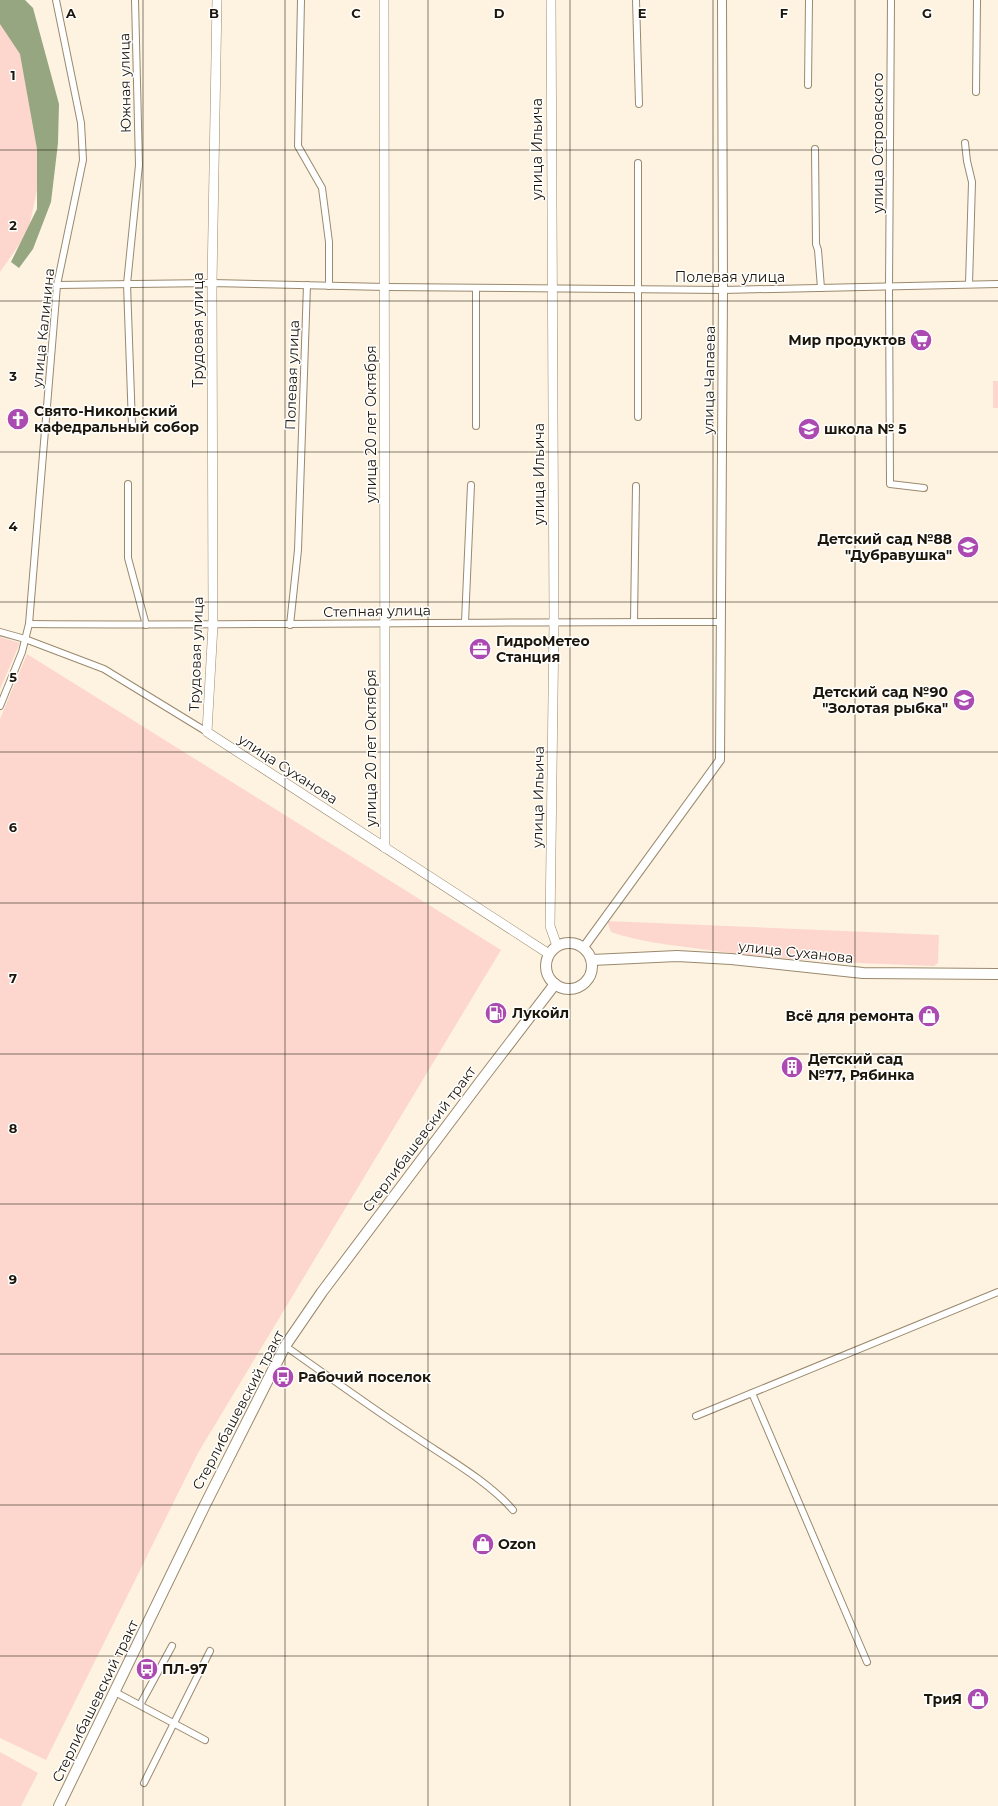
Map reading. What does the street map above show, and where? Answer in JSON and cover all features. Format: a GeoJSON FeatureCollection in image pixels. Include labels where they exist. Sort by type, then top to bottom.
{"type":"FeatureCollection","features":[{"type":"Feature","properties":{"kind":"main road","name":"Трудовая улица"},"geometry":{"type":"LineString","coordinates":[[207,732],[213,625],[212,283],[217,0]]}},
{"type":"Feature","properties":{"kind":"main road","name":"улица 20 лет Октября"},"geometry":{"type":"LineString","coordinates":[[384,0],[386,287],[384,623],[386,848]]}},
{"type":"Feature","properties":{"kind":"main road","name":"улица Ильича"},"geometry":{"type":"LineString","coordinates":[[551,0],[551,289],[554,621],[550,926],[557,946]]}},
{"type":"Feature","properties":{"kind":"main road","name":"улица Суханова"},"geometry":{"type":"LineString","coordinates":[[207,732],[549,954]]}},
{"type":"Feature","properties":{"kind":"main road"},"geometry":{"type":"LineString","coordinates":[[570,942],[584,947],[592,960],[591,976],[580,987],[572,989],[565,989],[555,984],[547,975],[546,967],[549,954],[557,946],[570,942]]}},
{"type":"Feature","properties":{"kind":"main road","name":"улица Суханова"},"geometry":{"type":"LineString","coordinates":[[592,960],[677,956],[731,959],[863,973],[998,974]]}},
{"type":"Feature","properties":{"kind":"main road","name":"Стерлибашевский тракт"},"geometry":{"type":"LineString","coordinates":[[60,1806],[205,1505],[286,1346],[330,1280],[555,984]]}},
{"type":"Feature","properties":{"kind":"street","name":"улица Калинина"},"geometry":{"type":"LineString","coordinates":[[0,706],[22,652],[29,624],[57,285],[83,160],[81,123],[56,0]]}},
{"type":"Feature","properties":{"kind":"street","name":"Южная улица"},"geometry":{"type":"LineString","coordinates":[[127,284],[139,165],[135,0]]}},
{"type":"Feature","properties":{"kind":"street"},"geometry":{"type":"LineString","coordinates":[[301,0],[298,146],[322,188],[329,242],[329,286]]}},
{"type":"Feature","properties":{"kind":"street"},"geometry":{"type":"LineString","coordinates":[[636,0],[639,104]]}},
{"type":"Feature","properties":{"kind":"street","name":"улица Чапаева"},"geometry":{"type":"LineString","coordinates":[[584,947],[720,760],[723,290],[722,0]]}},
{"type":"Feature","properties":{"kind":"street"},"geometry":{"type":"LineString","coordinates":[[808,85],[809,0]]}},
{"type":"Feature","properties":{"kind":"street","name":"улица Островского"},"geometry":{"type":"LineString","coordinates":[[889,287],[891,0]]}},
{"type":"Feature","properties":{"kind":"street"},"geometry":{"type":"LineString","coordinates":[[976,92],[977,0]]}},
{"type":"Feature","properties":{"kind":"street"},"geometry":{"type":"LineString","coordinates":[[965,144],[972,182],[969,284]]}},
{"type":"Feature","properties":{"kind":"street"},"geometry":{"type":"LineString","coordinates":[[815,149],[816,244],[818,250],[821,288]]}},
{"type":"Feature","properties":{"kind":"street"},"geometry":{"type":"LineString","coordinates":[[638,163],[638,417]]}},
{"type":"Feature","properties":{"kind":"street","name":"Полевая улица"},"geometry":{"type":"LineString","coordinates":[[57,285],[212,283],[386,287],[723,290],[998,284]]}},
{"type":"Feature","properties":{"kind":"street"},"geometry":{"type":"LineString","coordinates":[[127,284],[132,425]]}},
{"type":"Feature","properties":{"kind":"street","name":"Полевая улица"},"geometry":{"type":"LineString","coordinates":[[290,625],[298,550],[307,285]]}},
{"type":"Feature","properties":{"kind":"street"},"geometry":{"type":"LineString","coordinates":[[889,287],[890,484],[924,488]]}},
{"type":"Feature","properties":{"kind":"street"},"geometry":{"type":"LineString","coordinates":[[476,288],[476,426]]}},
{"type":"Feature","properties":{"kind":"street"},"geometry":{"type":"LineString","coordinates":[[128,484],[128,558],[146,625]]}},
{"type":"Feature","properties":{"kind":"street"},"geometry":{"type":"LineString","coordinates":[[466,622],[471,485]]}},
{"type":"Feature","properties":{"kind":"street"},"geometry":{"type":"LineString","coordinates":[[634,622],[636,486]]}},
{"type":"Feature","properties":{"kind":"street","name":"Степная улица"},"geometry":{"type":"LineString","coordinates":[[29,624],[290,625],[554,621],[720,622]]}},
{"type":"Feature","properties":{"kind":"street","name":"улица Суханова"},"geometry":{"type":"LineString","coordinates":[[0,632],[25,639],[104,669],[207,732]]}},
{"type":"Feature","properties":{"kind":"street"},"geometry":{"type":"LineString","coordinates":[[696,1416],[998,1292]]}},
{"type":"Feature","properties":{"kind":"street"},"geometry":{"type":"LineString","coordinates":[[286,1346],[370,1407],[457,1465],[503,1499],[513,1510]]}},
{"type":"Feature","properties":{"kind":"street"},"geometry":{"type":"LineString","coordinates":[[752,1393],[867,1662]]}},
{"type":"Feature","properties":{"kind":"street"},"geometry":{"type":"LineString","coordinates":[[140,1705],[172,1646]]}},
{"type":"Feature","properties":{"kind":"street"},"geometry":{"type":"LineString","coordinates":[[144,1783],[175,1724],[210,1651]]}},
{"type":"Feature","properties":{"kind":"street"},"geometry":{"type":"LineString","coordinates":[[115,1692],[205,1740]]}},
{"type":"Feature","properties":{"kind":"shaded area"},"geometry":{"type":"Polygon","coordinates":[[[0,0],[25,0],[33,8],[59,104],[58,143],[51,202],[33,249],[19,268],[11,262],[37,209],[37,149],[20,54],[0,24],[0,0]]]}},
{"type":"Feature","properties":{"kind":"shaded area"},"geometry":{"type":"Polygon","coordinates":[[[0,15],[23,51],[45,153],[28,232],[0,272],[0,15]]]}},
{"type":"Feature","properties":{"kind":"shaded area"},"geometry":{"type":"Polygon","coordinates":[[[993,381],[998,381],[998,408],[993,408],[993,381]]]}},
{"type":"Feature","properties":{"kind":"shaded area"},"geometry":{"type":"Polygon","coordinates":[[[0,637],[20,643],[0,689],[0,637]]]}},
{"type":"Feature","properties":{"kind":"shaded area"},"geometry":{"type":"Polygon","coordinates":[[[27,654],[501,950],[198,1453],[46,1760],[0,1738],[0,719],[27,654]]]}},
{"type":"Feature","properties":{"kind":"shaded area"},"geometry":{"type":"Polygon","coordinates":[[[607,921],[939,935],[938,963],[934,966],[846,962],[730,953],[644,941],[611,932],[607,921]]]}},
{"type":"Feature","properties":{"kind":"shaded area"},"geometry":{"type":"Polygon","coordinates":[[[0,1752],[38,1773],[21,1806],[0,1806],[0,1752]]]}},
{"type":"Feature","properties":{"kind":"place","name":"Мир продуктов"},"geometry":{"type":"Point","coordinates":[921,340]}},
{"type":"Feature","properties":{"kind":"place","name":"Свято-Никольский кафедральный собор"},"geometry":{"type":"Point","coordinates":[18,419]}},
{"type":"Feature","properties":{"kind":"place","name":"школа № 5"},"geometry":{"type":"Point","coordinates":[809,429]}},
{"type":"Feature","properties":{"kind":"place","name":"Детский сад №88 \"Дубравушка\""},"geometry":{"type":"Point","coordinates":[968,547]}},
{"type":"Feature","properties":{"kind":"place","name":"ГидроМетео Станция"},"geometry":{"type":"Point","coordinates":[480,649]}},
{"type":"Feature","properties":{"kind":"place","name":"Детский сад №90 \"Золотая рыбка\""},"geometry":{"type":"Point","coordinates":[964,700]}},
{"type":"Feature","properties":{"kind":"place","name":"Лукойл"},"geometry":{"type":"Point","coordinates":[496,1013]}},
{"type":"Feature","properties":{"kind":"place","name":"Всё для ремонта"},"geometry":{"type":"Point","coordinates":[929,1016]}},
{"type":"Feature","properties":{"kind":"place","name":"Детский сад №77, Рябинка"},"geometry":{"type":"Point","coordinates":[792,1067]}},
{"type":"Feature","properties":{"kind":"place","name":"Рабочий поселок"},"geometry":{"type":"Point","coordinates":[283,1377]}},
{"type":"Feature","properties":{"kind":"place","name":"Ozon"},"geometry":{"type":"Point","coordinates":[483,1544]}},
{"type":"Feature","properties":{"kind":"place","name":"ПЛ-97"},"geometry":{"type":"Point","coordinates":[147,1669]}},
{"type":"Feature","properties":{"kind":"place","name":"ТриЯ"},"geometry":{"type":"Point","coordinates":[978,1699]}}]}
